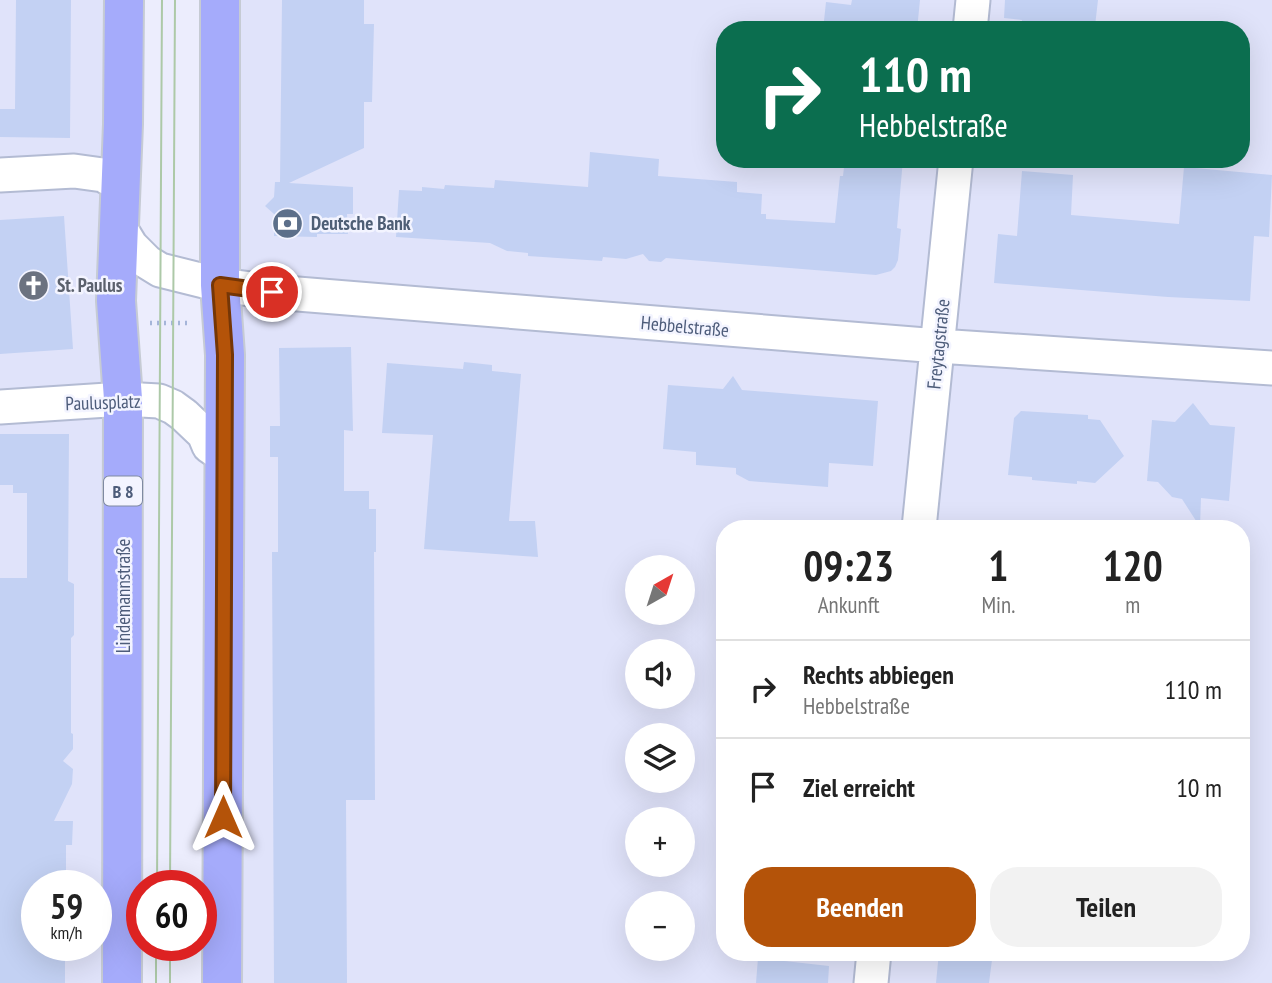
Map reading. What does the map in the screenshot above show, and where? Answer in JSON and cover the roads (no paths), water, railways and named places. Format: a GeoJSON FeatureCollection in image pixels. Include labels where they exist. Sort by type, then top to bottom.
{"type":"FeatureCollection","features":[{"type":"Feature","properties":{"kind":"main road","name":"Lindemannstraße"},"geometry":{"type":"LineString","coordinates":[[122,983],[123,399],[116,301],[123,124],[124,0]]}},
{"type":"Feature","properties":{"kind":"main road"},"geometry":{"type":"LineString","coordinates":[[220,0],[221,304],[225,355],[222,983]]}},
{"type":"Feature","properties":{"kind":"street"},"geometry":{"type":"LineString","coordinates":[[971,21],[972,0]]}},
{"type":"Feature","properties":{"kind":"street","name":"Freytagstraße"},"geometry":{"type":"LineString","coordinates":[[920,520],[956,168]]}},
{"type":"Feature","properties":{"kind":"street"},"geometry":{"type":"LineString","coordinates":[[0,175],[74,171],[103,175],[121,185]]}},
{"type":"Feature","properties":{"kind":"street","name":"Hebbelstraße"},"geometry":{"type":"LineString","coordinates":[[120,228],[131,246],[147,262],[221,304],[272,292],[938,346],[1272,368]]}},
{"type":"Feature","properties":{"kind":"street","name":"Paulusplatz"},"geometry":{"type":"LineString","coordinates":[[0,407],[123,399],[159,401],[173,407],[205,434],[209,446],[225,457]]}},
{"type":"Feature","properties":{"kind":"street"},"geometry":{"type":"LineString","coordinates":[[871,983],[873,961]]}},
{"type":"Feature","properties":{"kind":"tram line"},"geometry":{"type":"LineString","coordinates":[[157,870],[162,0]]}},
{"type":"Feature","properties":{"kind":"tram line"},"geometry":{"type":"LineString","coordinates":[[170,870],[175,0]]}},
{"type":"Feature","properties":{"kind":"tram line"},"geometry":{"type":"LineString","coordinates":[[156,961],[156,983]]}},
{"type":"Feature","properties":{"kind":"tram line"},"geometry":{"type":"LineString","coordinates":[[170,961],[170,983]]}},
{"type":"Feature","properties":{"kind":"place","name":"Deutsche Bank"},"geometry":{"type":"Point","coordinates":[288,223]}},
{"type":"Feature","properties":{"kind":"place","name":"St. Paulus"},"geometry":{"type":"Point","coordinates":[34,285]}}]}
